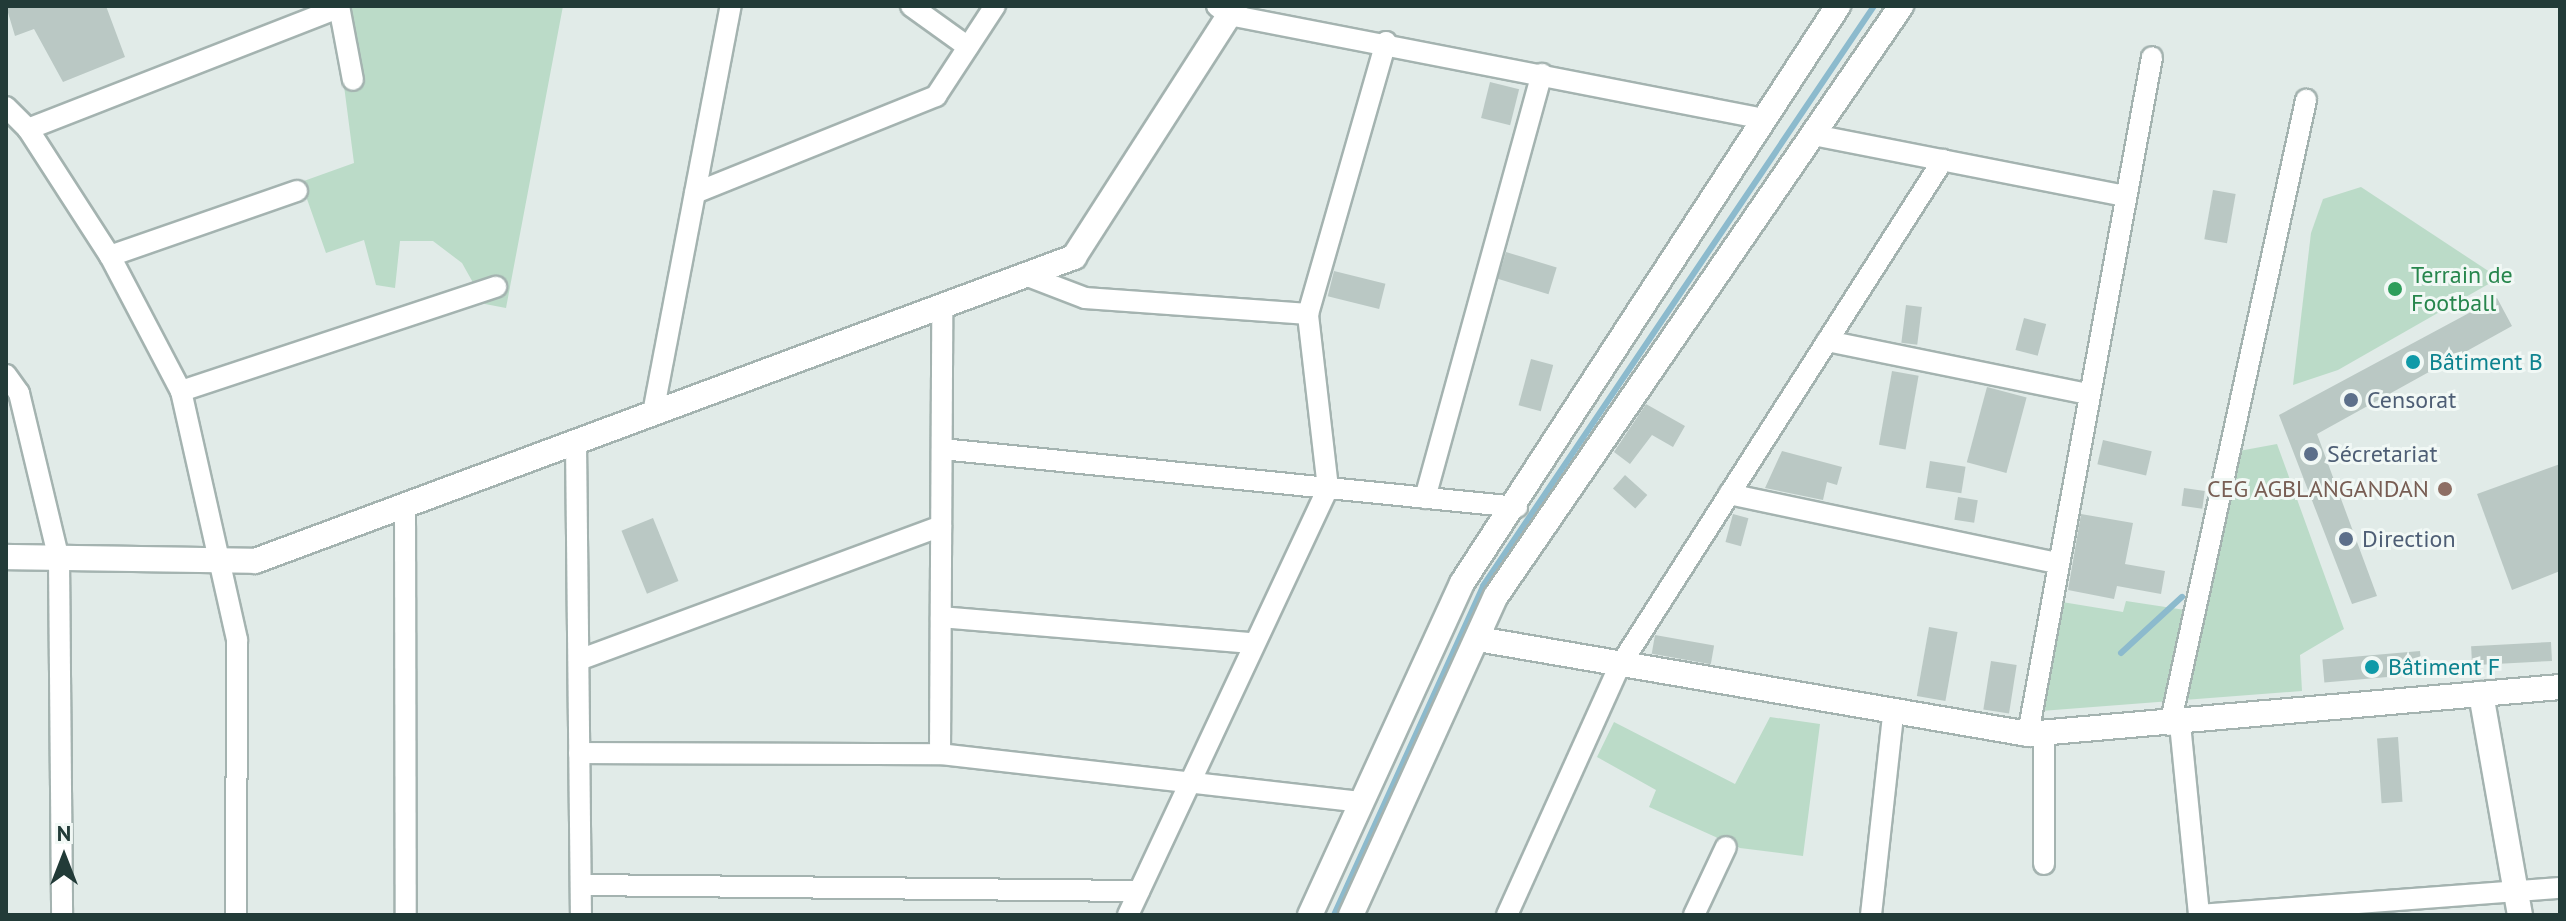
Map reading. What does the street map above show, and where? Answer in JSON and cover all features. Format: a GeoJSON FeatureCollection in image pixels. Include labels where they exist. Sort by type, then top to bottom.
{"type":"FeatureCollection","features":[{"type":"Feature","properties":{"kind":"street"},"geometry":{"type":"LineString","coordinates":[[653,413],[731,6]]}},
{"type":"Feature","properties":{"kind":"street"},"geometry":{"type":"LineString","coordinates":[[911,6],[968,47]]}},
{"type":"Feature","properties":{"kind":"street"},"geometry":{"type":"LineString","coordinates":[[695,193],[936,96],[995,6]]}},
{"type":"Feature","properties":{"kind":"street"},"geometry":{"type":"LineString","coordinates":[[1310,915],[1462,583],[1517,507],[1759,118],[1838,6]]}},
{"type":"Feature","properties":{"kind":"street"},"geometry":{"type":"LineString","coordinates":[[1351,915],[1496,596],[1901,6]]}},
{"type":"Feature","properties":{"kind":"street"},"geometry":{"type":"LineString","coordinates":[[28,129],[339,7],[353,80]]}},
{"type":"Feature","properties":{"kind":"street"},"geometry":{"type":"LineString","coordinates":[[6,557],[255,561],[1074,257],[1227,9],[1759,118]]}},
{"type":"Feature","properties":{"kind":"street"},"geometry":{"type":"LineString","coordinates":[[1128,915],[1251,643],[1328,488],[1308,314],[1386,42]]}},
{"type":"Feature","properties":{"kind":"street"},"geometry":{"type":"LineString","coordinates":[[2044,864],[2036,733],[2057,563],[2152,57]]}},
{"type":"Feature","properties":{"kind":"street"},"geometry":{"type":"LineString","coordinates":[[1425,498],[1542,74]]}},
{"type":"Feature","properties":{"kind":"street"},"geometry":{"type":"LineString","coordinates":[[2306,100],[2175,725],[2199,915],[2560,888]]}},
{"type":"Feature","properties":{"kind":"street"},"geometry":{"type":"LineString","coordinates":[[6,107],[28,129],[110,256],[181,391],[223,559],[237,640],[236,915]]}},
{"type":"Feature","properties":{"kind":"street"},"geometry":{"type":"LineString","coordinates":[[1814,135],[2126,196]]}},
{"type":"Feature","properties":{"kind":"street"},"geometry":{"type":"LineString","coordinates":[[1507,915],[1619,667],[1943,160]]}},
{"type":"Feature","properties":{"kind":"street"},"geometry":{"type":"LineString","coordinates":[[110,256],[297,191]]}},
{"type":"Feature","properties":{"kind":"street"},"geometry":{"type":"LineString","coordinates":[[1025,275],[1085,298],[1308,314]]}},
{"type":"Feature","properties":{"kind":"street"},"geometry":{"type":"LineString","coordinates":[[181,391],[496,287]]}},
{"type":"Feature","properties":{"kind":"street"},"geometry":{"type":"LineString","coordinates":[[940,754],[942,307]]}},
{"type":"Feature","properties":{"kind":"street"},"geometry":{"type":"LineString","coordinates":[[1827,341],[2088,394]]}},
{"type":"Feature","properties":{"kind":"street"},"geometry":{"type":"LineString","coordinates":[[6,375],[19,393],[59,559],[62,915]]}},
{"type":"Feature","properties":{"kind":"street"},"geometry":{"type":"LineString","coordinates":[[576,442],[581,915]]}},
{"type":"Feature","properties":{"kind":"street"},"geometry":{"type":"LineString","coordinates":[[942,449],[1517,507]]}},
{"type":"Feature","properties":{"kind":"street"},"geometry":{"type":"LineString","coordinates":[[1729,494],[2057,563]]}},
{"type":"Feature","properties":{"kind":"street"},"geometry":{"type":"LineString","coordinates":[[405,506],[406,915]]}},
{"type":"Feature","properties":{"kind":"street"},"geometry":{"type":"LineString","coordinates":[[579,660],[941,526]]}},
{"type":"Feature","properties":{"kind":"street"},"geometry":{"type":"LineString","coordinates":[[941,617],[1251,643]]}},
{"type":"Feature","properties":{"kind":"street"},"geometry":{"type":"LineString","coordinates":[[1478,639],[1893,715],[2036,733],[2175,725],[2560,687]]}},
{"type":"Feature","properties":{"kind":"street"},"geometry":{"type":"LineString","coordinates":[[2481,694],[2520,915]]}},
{"type":"Feature","properties":{"kind":"street"},"geometry":{"type":"LineString","coordinates":[[1871,915],[1893,715]]}},
{"type":"Feature","properties":{"kind":"street"},"geometry":{"type":"LineString","coordinates":[[579,753],[940,754],[1191,778],[1361,802]]}},
{"type":"Feature","properties":{"kind":"street"},"geometry":{"type":"LineString","coordinates":[[1694,915],[1726,847]]}},
{"type":"Feature","properties":{"kind":"street"},"geometry":{"type":"LineString","coordinates":[[581,885],[1139,891]]}},
{"type":"Feature","properties":{"kind":"green space"},"geometry":{"type":"Polygon","coordinates":[[[348,6],[563,6],[506,308],[485,304],[462,263],[433,241],[400,241],[395,288],[376,285],[364,240],[326,253],[301,182],[354,163],[343,78],[348,6]]]}},
{"type":"Feature","properties":{"kind":"green space","name":"Terrain de Football"},"geometry":{"type":"Polygon","coordinates":[[[2361,187],[2499,278],[2338,370],[2293,385],[2311,233],[2323,199],[2361,187]]]}},
{"type":"Feature","properties":{"kind":"green space"},"geometry":{"type":"Polygon","coordinates":[[[2277,444],[2344,629],[2300,655],[2302,691],[2041,711],[2062,602],[2123,612],[2126,601],[2205,613],[2239,451],[2277,444]]]}},
{"type":"Feature","properties":{"kind":"green space"},"geometry":{"type":"Polygon","coordinates":[[[1770,717],[1820,724],[1803,856],[1740,848],[1649,807],[1656,790],[1597,757],[1614,722],[1735,784],[1770,717]]]}},
{"type":"Feature","properties":{"kind":"building"},"geometry":{"type":"Polygon","coordinates":[[[6,6],[106,6],[125,57],[63,82],[34,29],[15,36],[6,6]]]}},
{"type":"Feature","properties":{"kind":"building"},"geometry":{"type":"Polygon","coordinates":[[[1490,82],[1519,89],[1510,125],[1481,118],[1490,82]]]}},
{"type":"Feature","properties":{"kind":"building"},"geometry":{"type":"Polygon","coordinates":[[[2213,190],[2236,194],[2227,243],[2204,239],[2213,190]]]}},
{"type":"Feature","properties":{"kind":"building"},"geometry":{"type":"Polygon","coordinates":[[[1506,252],[1557,267],[1548,294],[1498,279],[1506,252]]]}},
{"type":"Feature","properties":{"kind":"building"},"geometry":{"type":"Polygon","coordinates":[[[1334,271],[1385,284],[1379,309],[1328,296],[1334,271]]]}},
{"type":"Feature","properties":{"kind":"building"},"geometry":{"type":"Polygon","coordinates":[[[2497,298],[2512,326],[2317,434],[2377,596],[2352,604],[2279,415],[2497,298]]]}},
{"type":"Feature","properties":{"kind":"building"},"geometry":{"type":"Polygon","coordinates":[[[1906,305],[1922,307],[1917,345],[1901,343],[1906,305]]]}},
{"type":"Feature","properties":{"kind":"building"},"geometry":{"type":"Polygon","coordinates":[[[2024,318],[2046,324],[2038,356],[2015,350],[2024,318]]]}},
{"type":"Feature","properties":{"kind":"building"},"geometry":{"type":"Polygon","coordinates":[[[1531,359],[1553,365],[1541,411],[1519,405],[1531,359]]]}},
{"type":"Feature","properties":{"kind":"building"},"geometry":{"type":"Polygon","coordinates":[[[1892,371],[1919,376],[1906,450],[1879,445],[1892,371]]]}},
{"type":"Feature","properties":{"kind":"building"},"geometry":{"type":"Polygon","coordinates":[[[1987,387],[2027,398],[2006,473],[1967,462],[1987,387]]]}},
{"type":"Feature","properties":{"kind":"building"},"geometry":{"type":"Polygon","coordinates":[[[1646,404],[1685,426],[1673,447],[1652,435],[1630,464],[1614,452],[1646,404]]]}},
{"type":"Feature","properties":{"kind":"building"},"geometry":{"type":"Polygon","coordinates":[[[2103,440],[2152,451],[2146,476],[2097,464],[2103,440]]]}},
{"type":"Feature","properties":{"kind":"building"},"geometry":{"type":"Polygon","coordinates":[[[1782,451],[1842,467],[1837,485],[1827,482],[1823,500],[1765,488],[1782,451]]]}},
{"type":"Feature","properties":{"kind":"building"},"geometry":{"type":"Polygon","coordinates":[[[1930,461],[1966,467],[1961,493],[1926,488],[1930,461]]]}},
{"type":"Feature","properties":{"kind":"building"},"geometry":{"type":"Polygon","coordinates":[[[2560,464],[2560,571],[2512,590],[2477,494],[2560,464]]]}},
{"type":"Feature","properties":{"kind":"building"},"geometry":{"type":"Polygon","coordinates":[[[1625,475],[1647,495],[1635,508],[1613,488],[1625,475]]]}},
{"type":"Feature","properties":{"kind":"building"},"geometry":{"type":"Polygon","coordinates":[[[2184,488],[2205,491],[2202,509],[2181,506],[2184,488]]]}},
{"type":"Feature","properties":{"kind":"building"},"geometry":{"type":"Polygon","coordinates":[[[1958,497],[1978,500],[1974,523],[1954,520],[1958,497]]]}},
{"type":"Feature","properties":{"kind":"building"},"geometry":{"type":"Polygon","coordinates":[[[1733,514],[1748,518],[1741,546],[1725,542],[1733,514]]]}},
{"type":"Feature","properties":{"kind":"building"},"geometry":{"type":"Polygon","coordinates":[[[2081,514],[2133,523],[2125,564],[2165,571],[2161,594],[2117,586],[2114,599],[2068,590],[2081,514]]]}},
{"type":"Feature","properties":{"kind":"building"},"geometry":{"type":"Polygon","coordinates":[[[653,518],[678,581],[647,594],[621,531],[653,518]]]}},
{"type":"Feature","properties":{"kind":"building"},"geometry":{"type":"Polygon","coordinates":[[[1929,627],[1958,632],[1945,701],[1917,696],[1929,627]]]}},
{"type":"Feature","properties":{"kind":"building"},"geometry":{"type":"Polygon","coordinates":[[[1655,635],[1714,645],[1711,664],[1652,654],[1655,635]]]}},
{"type":"Feature","properties":{"kind":"building"},"geometry":{"type":"Polygon","coordinates":[[[2551,642],[2552,661],[2472,665],[2471,646],[2551,642]]]}},
{"type":"Feature","properties":{"kind":"building","name":"Bâtiment F"},"geometry":{"type":"Polygon","coordinates":[[[2420,651],[2422,674],[2324,682],[2322,660],[2420,651]]]}},
{"type":"Feature","properties":{"kind":"building"},"geometry":{"type":"Polygon","coordinates":[[[1991,661],[2017,665],[2009,713],[1983,709],[1991,661]]]}},
{"type":"Feature","properties":{"kind":"building"},"geometry":{"type":"Polygon","coordinates":[[[2398,737],[2403,802],[2382,803],[2377,738],[2398,737]]]}},
{"type":"Feature","properties":{"kind":"waterway"},"geometry":{"type":"LineString","coordinates":[[1334,915],[1483,586],[1874,6]]}},
{"type":"Feature","properties":{"kind":"waterway"},"geometry":{"type":"LineString","coordinates":[[2121,653],[2182,597]]}},
{"type":"Feature","properties":{"kind":"place","name":"Terrain de Football"},"geometry":{"type":"Point","coordinates":[2395,289]}},
{"type":"Feature","properties":{"kind":"place","name":"Bâtiment B"},"geometry":{"type":"Point","coordinates":[2413,362]}},
{"type":"Feature","properties":{"kind":"place","name":"Censorat"},"geometry":{"type":"Point","coordinates":[2351,400]}},
{"type":"Feature","properties":{"kind":"place","name":"Sécretariat"},"geometry":{"type":"Point","coordinates":[2311,454]}},
{"type":"Feature","properties":{"kind":"place","name":"CEG AGBLANGANDAN"},"geometry":{"type":"Point","coordinates":[2445,489]}},
{"type":"Feature","properties":{"kind":"place","name":"Direction"},"geometry":{"type":"Point","coordinates":[2346,539]}},
{"type":"Feature","properties":{"kind":"place","name":"Bâtiment F"},"geometry":{"type":"Point","coordinates":[2372,667]}}]}
